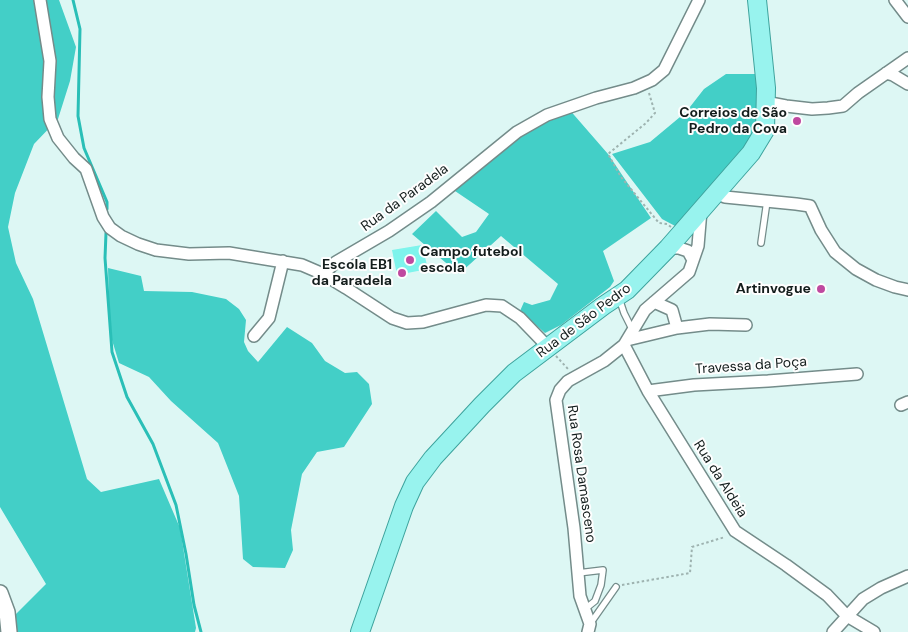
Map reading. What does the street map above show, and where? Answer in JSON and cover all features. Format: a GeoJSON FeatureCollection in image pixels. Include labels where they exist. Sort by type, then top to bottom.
{"type":"FeatureCollection","features":[{"type":"Feature","properties":{"kind":"main road","name":"Rua de São Pedro"},"geometry":{"type":"LineString","coordinates":[[360,632],[404,506],[415,482],[432,458],[482,404],[514,373],[627,290],[668,248],[751,153],[765,130],[766,88],[757,0]]}},
{"type":"Feature","properties":{"kind":"street"},"geometry":{"type":"LineString","coordinates":[[40,0],[50,61],[48,97],[50,119],[58,138],[74,158],[86,169],[110,228],[121,236],[156,250],[189,254],[229,253],[302,265],[346,288],[392,318],[407,323],[423,322],[486,305],[502,306],[520,318],[548,347]]}},
{"type":"Feature","properties":{"kind":"street","name":"Rua da Paradela"},"geometry":{"type":"LineString","coordinates":[[322,274],[336,262],[389,231],[431,202],[517,132],[547,115],[596,98],[634,88],[652,80],[664,70],[699,0]]}},
{"type":"Feature","properties":{"kind":"street"},"geometry":{"type":"LineString","coordinates":[[895,0],[908,17]]}},
{"type":"Feature","properties":{"kind":"street"},"geometry":{"type":"LineString","coordinates":[[765,102],[812,109],[844,106],[858,93],[908,58]]}},
{"type":"Feature","properties":{"kind":"street"},"geometry":{"type":"LineString","coordinates":[[886,74],[893,75],[908,84]]}},
{"type":"Feature","properties":{"kind":"street"},"geometry":{"type":"LineString","coordinates":[[716,194],[725,197],[810,206],[821,230],[835,252],[856,269],[876,280],[908,290]]}},
{"type":"Feature","properties":{"kind":"street","name":"Rua Rosa Damasceno"},"geometry":{"type":"LineString","coordinates":[[587,629],[585,609],[580,596],[574,528],[556,400],[560,390],[568,381],[604,360],[628,339],[645,310],[689,272],[698,246],[701,210]]}},
{"type":"Feature","properties":{"kind":"street"},"geometry":{"type":"LineString","coordinates":[[668,248],[688,251],[693,260]]}},
{"type":"Feature","properties":{"kind":"street"},"geometry":{"type":"LineString","coordinates":[[254,336],[269,318],[283,262]]}},
{"type":"Feature","properties":{"kind":"street"},"geometry":{"type":"LineString","coordinates":[[654,302],[672,310],[677,328]]}},
{"type":"Feature","properties":{"kind":"street"},"geometry":{"type":"LineString","coordinates":[[628,339],[677,328],[710,324],[746,325]]}},
{"type":"Feature","properties":{"kind":"street","name":"Rua da Aldeia"},"geometry":{"type":"LineString","coordinates":[[628,339],[648,391],[735,531],[827,595],[847,616],[874,632]]}},
{"type":"Feature","properties":{"kind":"street","name":"Travessa da Poça"},"geometry":{"type":"LineString","coordinates":[[648,391],[694,385],[857,374]]}},
{"type":"Feature","properties":{"kind":"street"},"geometry":{"type":"LineString","coordinates":[[833,632],[864,599],[881,588],[908,576]]}},
{"type":"Feature","properties":{"kind":"street"},"geometry":{"type":"LineString","coordinates":[[0,593],[7,612],[9,632]]}},
{"type":"Feature","properties":{"kind":"lane"},"geometry":{"type":"LineString","coordinates":[[761,243],[767,201]]}},
{"type":"Feature","properties":{"kind":"lane"},"geometry":{"type":"LineString","coordinates":[[619,296],[628,339]]}},
{"type":"Feature","properties":{"kind":"lane"},"geometry":{"type":"LineString","coordinates":[[578,573],[603,570],[601,585],[595,601],[585,609]]}},
{"type":"Feature","properties":{"kind":"lane"},"geometry":{"type":"LineString","coordinates":[[587,629],[616,586]]}},
{"type":"Feature","properties":{"kind":"path"},"geometry":{"type":"LineString","coordinates":[[646,83],[655,113],[646,123],[608,154],[621,177],[659,224],[667,224],[680,234]]}},
{"type":"Feature","properties":{"kind":"path"},"geometry":{"type":"LineString","coordinates":[[548,347],[575,377]]}},
{"type":"Feature","properties":{"kind":"path"},"geometry":{"type":"LineString","coordinates":[[616,586],[690,573],[692,547],[737,533]]}},
{"type":"Feature","properties":{"kind":"shaded area"},"geometry":{"type":"Polygon","coordinates":[[[0,0],[59,0],[76,47],[70,81],[58,119],[34,144],[15,193],[8,227],[16,263],[33,299],[87,479],[101,492],[159,479],[180,528],[196,628],[195,632],[0,632],[0,624],[5,625],[46,584],[0,507],[0,0]]]}},
{"type":"Feature","properties":{"kind":"shaded area"},"geometry":{"type":"Polygon","coordinates":[[[726,74],[757,74],[760,108],[751,139],[677,227],[662,219],[612,154],[650,142],[686,112],[704,89],[726,74]]]}},
{"type":"Feature","properties":{"kind":"shaded area"},"geometry":{"type":"Polygon","coordinates":[[[568,108],[608,154],[651,218],[603,251],[614,281],[610,287],[561,325],[545,333],[520,311],[524,302],[532,305],[550,300],[558,284],[501,236],[459,274],[412,234],[436,211],[462,237],[476,232],[489,214],[455,191],[517,132],[568,108]]]}},
{"type":"Feature","properties":{"kind":"shaded area","name":"Campo futebol escola"},"geometry":{"type":"Polygon","coordinates":[[[422,245],[428,269],[397,275],[392,250],[422,245]]]}},
{"type":"Feature","properties":{"kind":"shaded area"},"geometry":{"type":"Polygon","coordinates":[[[108,268],[141,276],[144,291],[192,292],[226,299],[239,309],[246,320],[244,342],[248,351],[258,362],[287,327],[312,343],[325,361],[345,373],[357,372],[369,384],[372,404],[344,447],[317,452],[302,474],[291,530],[293,550],[285,568],[253,567],[243,559],[239,496],[218,443],[171,401],[149,377],[119,363],[112,340],[108,268]]]}},
{"type":"Feature","properties":{"kind":"waterway"},"geometry":{"type":"LineString","coordinates":[[73,0],[80,29],[78,116],[84,148],[107,202],[107,209]]}},
{"type":"Feature","properties":{"kind":"waterway"},"geometry":{"type":"LineString","coordinates":[[106,233],[105,258],[112,352],[127,397],[153,444],[176,505],[194,605],[201,632]]}},
{"type":"Feature","properties":{"kind":"place","name":"Correios de São Pedro da Cova"},"geometry":{"type":"Point","coordinates":[797,121]}},
{"type":"Feature","properties":{"kind":"place","name":"Campo futebol escola"},"geometry":{"type":"Point","coordinates":[410,260]}},
{"type":"Feature","properties":{"kind":"place","name":"Escola EB1 da Paradela"},"geometry":{"type":"Point","coordinates":[402,273]}},
{"type":"Feature","properties":{"kind":"place","name":"Artinvogue"},"geometry":{"type":"Point","coordinates":[821,289]}}]}
